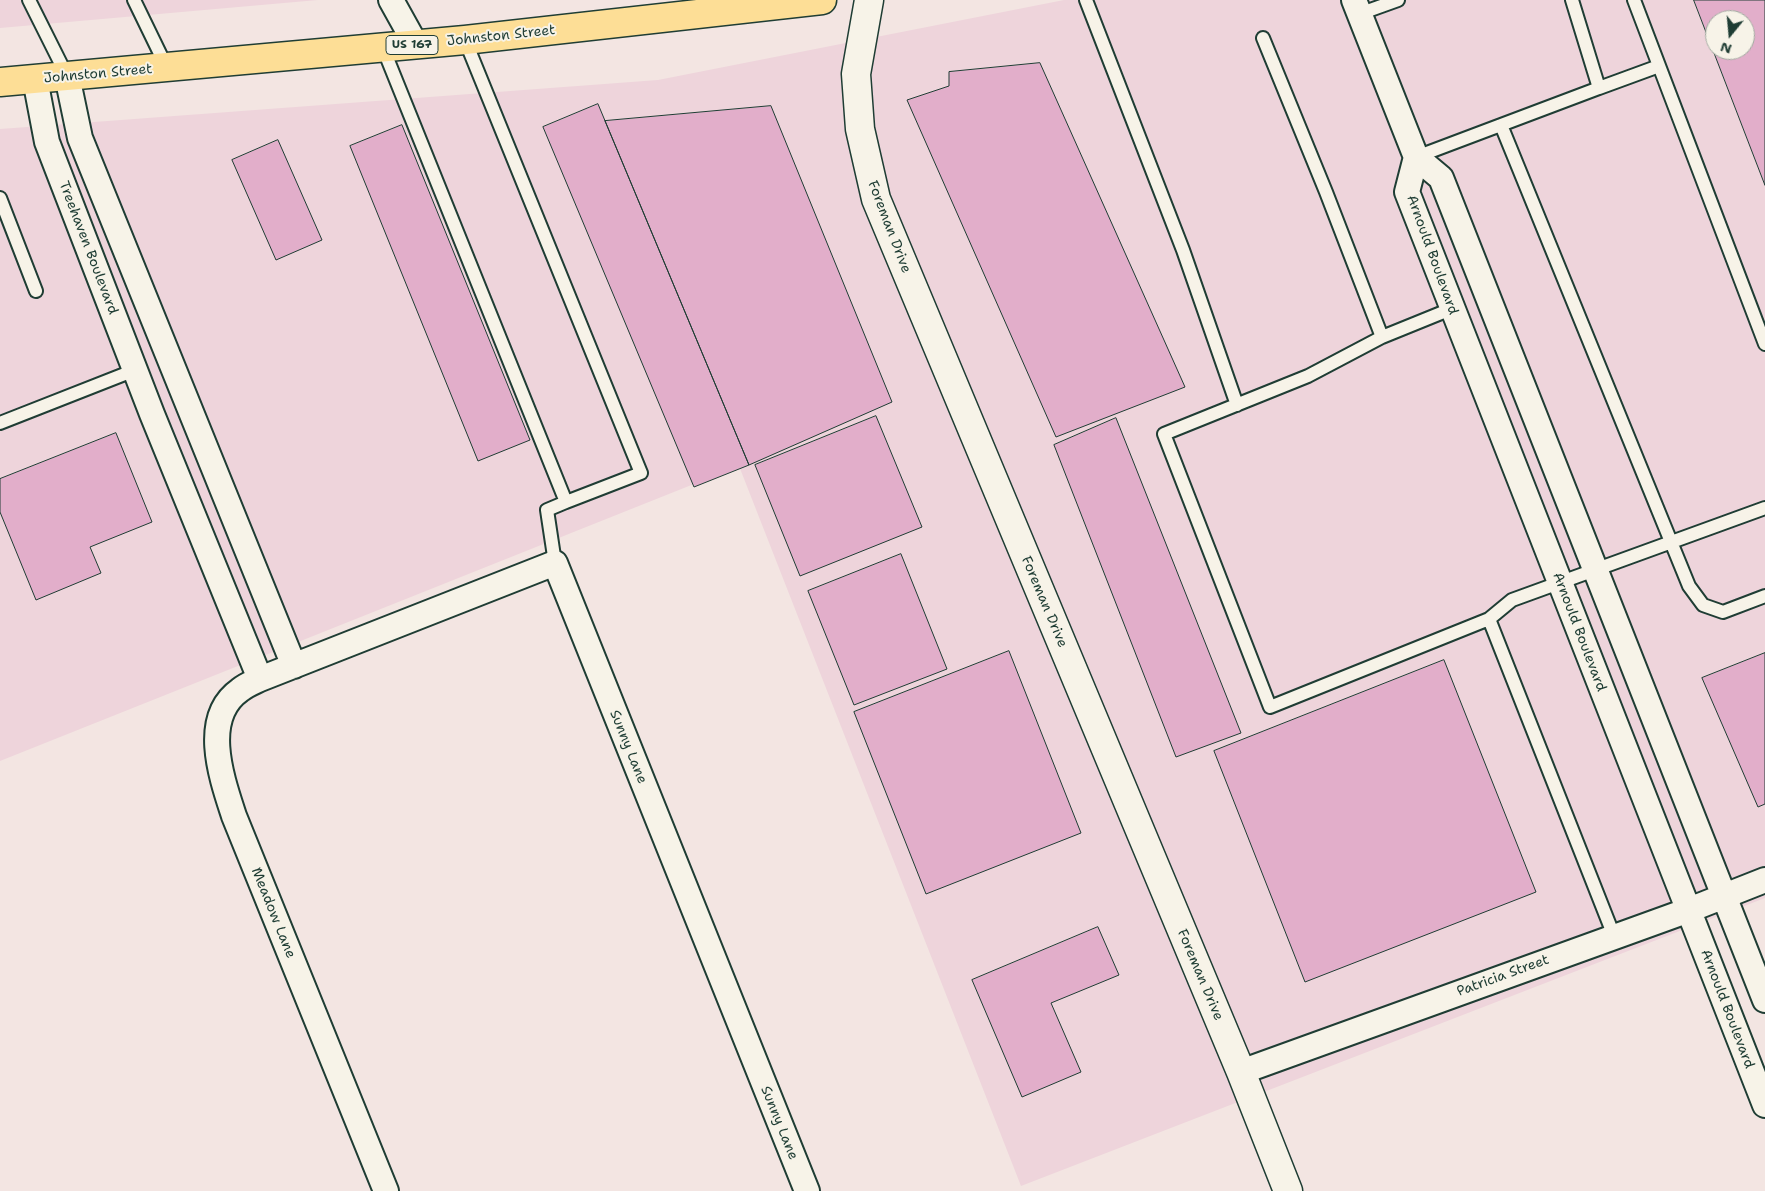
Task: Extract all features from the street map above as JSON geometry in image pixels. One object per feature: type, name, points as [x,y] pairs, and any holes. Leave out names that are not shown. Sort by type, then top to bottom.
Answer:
[{"type":"main road","name":"Johnston Street","points":[[0,82],[416,45],[764,3],[822,0]]},
{"type":"street","points":[[391,0],[416,45]]},
{"type":"street","name":"Foreman Drive","points":[[869,0],[856,74],[860,129],[876,199],[1241,1072],[1288,1191]]},
{"type":"street","points":[[1357,7],[1416,157],[1441,178],[1765,1000]]},
{"type":"street","points":[[67,76],[80,138],[294,666],[555,563]]},
{"type":"street","name":"Treehaven Boulevard","points":[[35,79],[46,142],[152,414],[260,679]]},
{"type":"street","name":"Arnould Boulevard","points":[[1416,157],[1407,192],[1765,1105]]},
{"type":"street","points":[[152,414],[185,400]]},
{"type":"street","name":"Sunny Lane","points":[[555,563],[807,1191]]},
{"type":"street","name":"Meadow Lane","points":[[294,666],[260,679],[239,690],[228,702],[222,715],[216,750],[220,772],[234,816],[386,1191]]},
{"type":"street","name":"Patricia Street","points":[[1241,1072],[1689,910],[1765,880]]},
{"type":"lane","points":[[29,0],[67,76]]},
{"type":"lane","points":[[134,0],[168,68]]},
{"type":"lane","points":[[1086,0],[1180,241],[1237,405]]},
{"type":"lane","points":[[1357,7],[1398,0]]},
{"type":"lane","points":[[1572,0],[1598,88]]},
{"type":"lane","points":[[1634,0],[1765,344]]},
{"type":"lane","points":[[1263,38],[1326,192],[1382,337]]},
{"type":"lane","points":[[465,40],[641,472],[547,510],[555,563]]},
{"type":"lane","points":[[383,48],[566,502]]},
{"type":"lane","points":[[1416,157],[1658,66]]},
{"type":"lane","points":[[1501,125],[1689,586],[1703,605],[1723,612],[1765,596]]},
{"type":"lane","points":[[0,198],[36,291]]},
{"type":"lane","points":[[1452,309],[1382,337],[1308,376],[1164,434],[1270,707],[1489,619],[1512,600],[1671,544],[1765,508]]},
{"type":"lane","points":[[0,423],[135,370]]},
{"type":"lane","points":[[1489,619],[1614,936]]},
{"type":"shaded area","points":[[0,0],[318,0],[0,28]]},
{"type":"shaded area","points":[[1064,0],[1765,0],[1765,898],[1021,1186],[739,466],[0,761],[0,129],[658,80]]},
{"type":"building","points":[[1694,0],[1765,0],[1765,185],[1717,60],[1755,60],[1755,10],[1705,10],[1705,29]]},
{"type":"building","points":[[1040,63],[1185,387],[1056,437],[907,100],[949,86],[949,72]]},
{"type":"building","points":[[598,104],[749,465],[694,487],[543,127]]},
{"type":"building","points":[[771,106],[892,402],[749,465],[605,121]]},
{"type":"building","points":[[402,125],[530,440],[478,461],[350,146]]},
{"type":"building","points":[[278,140],[322,240],[276,260],[232,160]]},
{"type":"building","points":[[876,416],[922,527],[800,576],[755,465]]},
{"type":"building","points":[[1116,418],[1241,733],[1176,757],[1054,445]]},
{"type":"building","points":[[116,433],[152,522],[90,547],[101,573],[36,600],[0,512],[0,479]]},
{"type":"building","points":[[901,554],[947,669],[854,705],[808,591]]},
{"type":"building","points":[[1009,651],[1081,833],[926,894],[854,712]]},
{"type":"building","points":[[1765,653],[1765,804],[1758,807],[1702,678]]},
{"type":"building","points":[[1444,660],[1536,892],[1305,982],[1214,751]]},
{"type":"building","points":[[1098,927],[1119,975],[1051,1003],[1081,1072],[1022,1097],[972,980]]}]
